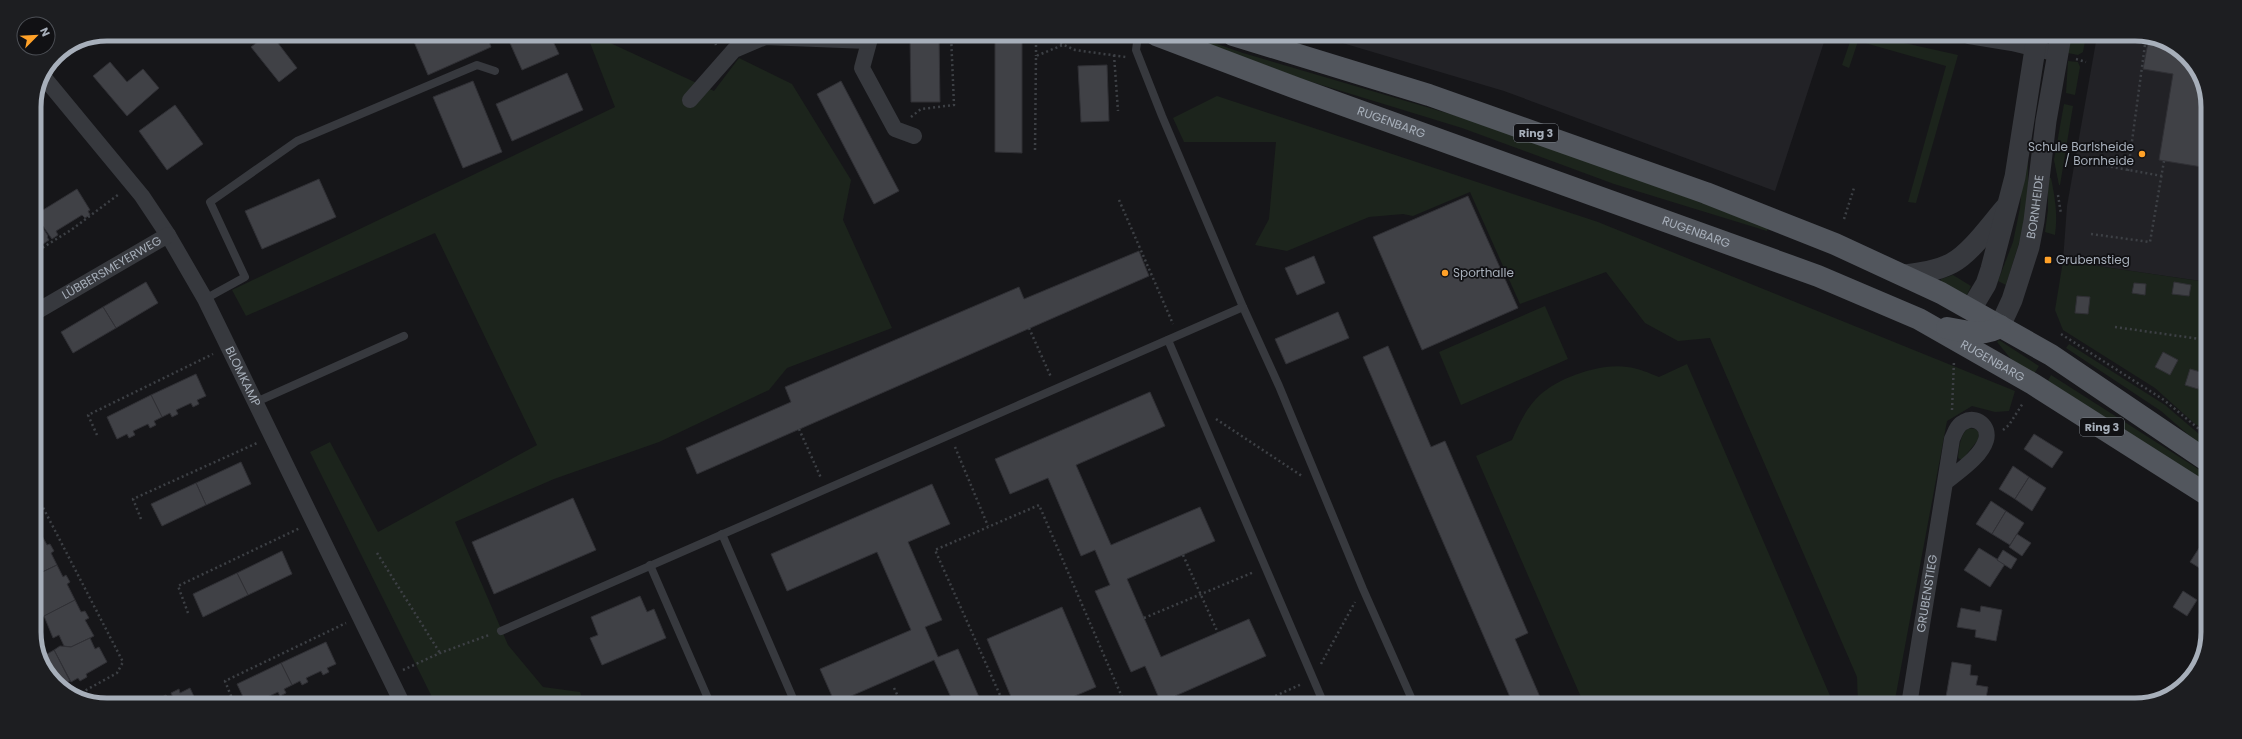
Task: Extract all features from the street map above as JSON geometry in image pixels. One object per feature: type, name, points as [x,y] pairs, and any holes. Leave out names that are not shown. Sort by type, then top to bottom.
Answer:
[{"type":"main road","name":"RUGENBARG","points":[[1172,41],[1296,88],[1818,276],[1919,319],[1997,362],[2201,491]]},
{"type":"main road","name":"Ring 3","points":[[1253,41],[1429,95],[1698,190],[1835,244],[1903,275],[1971,309],[2051,355],[2201,457]]},
{"type":"main road","points":[[1971,309],[1972,322],[1977,333],[1997,362]]},
{"type":"main road","points":[[1919,319],[1944,327],[1977,333],[1991,331],[2000,326]]},
{"type":"street","points":[[690,100],[734,50],[755,41]]},
{"type":"street","points":[[869,41],[862,68],[895,129],[914,136]]},
{"type":"street","points":[[2025,41],[2060,45]]},
{"type":"street","name":"BORNHEIDE","points":[[1971,309],[1992,269],[2015,178],[2036,42]]},
{"type":"street","name":"BORNHEIDE","points":[[2000,326],[2012,300],[2029,247],[2034,221],[2046,121],[2060,45]]},
{"type":"street","name":"BLOMKAMP","points":[[47,81],[125,174],[168,235],[205,299],[400,698]]},
{"type":"street","points":[[1903,275],[1930,271],[1952,263],[1970,247],[2007,205]]},
{"type":"street","name":"LÜBBERSMEYERWEG","points":[[41,309],[168,235]]},
{"type":"street","name":"GRUBENSTIEG","points":[[1910,698],[1952,439],[1957,428],[1963,422],[1971,419],[1978,420],[1984,426],[1987,434],[1986,441],[1978,453],[1946,482]]},
{"type":"lane","points":[[1137,41],[1136,50],[1162,116],[1243,307],[1279,386],[1363,589],[1411,698]]},
{"type":"lane","points":[[205,299],[244,277],[210,202],[297,141],[477,65],[495,71]]},
{"type":"lane","points":[[501,631],[1243,307]]},
{"type":"lane","points":[[256,402],[404,336]]},
{"type":"lane","points":[[1168,340],[1321,698]]},
{"type":"lane","points":[[722,534],[793,698]]},
{"type":"lane","points":[[650,565],[708,698]]},
{"type":"path","points":[[895,129],[920,109],[954,105],[951,41]]},
{"type":"path","points":[[1035,150],[1036,41]]},
{"type":"path","points":[[1055,41],[1075,50],[1129,58],[1136,50]]},
{"type":"path","points":[[2128,170],[2145,42]]},
{"type":"path","points":[[1036,56],[1063,45]]},
{"type":"path","points":[[1114,55],[1118,110]]},
{"type":"path","points":[[2091,234],[2150,242],[2164,161]]},
{"type":"path","points":[[2101,166],[2162,176]]},
{"type":"path","points":[[1844,219],[1854,188]]},
{"type":"path","points":[[41,249],[71,230],[119,194]]},
{"type":"path","points":[[1119,200],[1178,336]]},
{"type":"path","points":[[2114,326],[2201,339]]},
{"type":"path","points":[[1029,328],[1056,389]]},
{"type":"path","points":[[2061,334],[2164,400],[2201,431]]},
{"type":"path","points":[[97,435],[88,415],[228,346]]},
{"type":"path","points":[[1952,439],[1951,423],[1955,371]]},
{"type":"path","points":[[2009,425],[2023,403]]},
{"type":"path","points":[[1196,406],[1302,476]]},
{"type":"path","points":[[799,429],[826,489]]},
{"type":"path","points":[[949,435],[988,526]]},
{"type":"path","points":[[141,519],[133,500],[273,436]]},
{"type":"path","points":[[41,504],[123,662],[117,673],[82,692]]},
{"type":"path","points":[[1001,698],[935,550],[1039,504],[1122,698]]},
{"type":"path","points":[[188,613],[178,586],[314,522]]},
{"type":"path","points":[[377,553],[440,653]]},
{"type":"path","points":[[1183,555],[1218,633]]},
{"type":"path","points":[[1144,618],[1266,567]]},
{"type":"path","points":[[232,698],[225,681],[360,616]]},
{"type":"path","points":[[390,676],[440,653],[501,631]]},
{"type":"path","points":[[894,688],[898,698]]},
{"type":"shaded area","points":[[589,41],[606,41],[714,91],[739,58],[792,84],[851,180],[843,220],[892,328],[787,368],[769,390],[659,442],[554,479],[455,522],[508,645],[543,687],[580,692],[582,698],[433,698],[310,452],[330,442],[378,532],[537,445],[435,233],[246,316],[232,290],[615,107]]},
{"type":"shaded area","points":[[1199,41],[1208,41],[1243,53],[1525,136],[1768,228],[1767,231],[1614,184],[1462,128],[1302,79]]},
{"type":"shaded area","points":[[1336,41],[1824,41],[1775,191],[1504,91]]},
{"type":"shaded area","points":[[1850,41],[1858,41],[1849,68],[1842,65]]},
{"type":"shaded area","points":[[1858,41],[1895,41],[1958,55],[1916,203],[1908,202],[1946,66]]},
{"type":"shaded area","points":[[2070,41],[2085,41],[2083,52],[2078,55],[2068,53]]},
{"type":"shaded area","name":"Schule Barlsheide / Bornheide","points":[[2096,41],[2135,41],[2152,43],[2172,52],[2182,60],[2192,74],[2199,90],[2201,102],[2201,281],[2063,261],[2067,206]]},
{"type":"shaded area","points":[[2068,61],[2078,62],[2080,67],[2075,95],[2066,93]]},
{"type":"shaded area","points":[[1217,96],[1598,222],[2015,391],[2009,411],[1995,412],[1972,406],[1947,421],[1895,698],[1858,698],[1857,677],[1710,338],[1678,341],[1645,323],[1606,272],[1520,304],[1470,192],[1413,216],[1403,214],[1369,217],[1287,251],[1255,245],[1269,219],[1276,142],[1184,142],[1173,118]]},
{"type":"shaded area","points":[[2064,104],[2073,106],[2059,185],[2054,160]]},
{"type":"shaded area","points":[[2024,153],[2028,154],[2028,209],[2006,285],[1998,281],[2013,242],[2020,208]]},
{"type":"shaded area","points":[[2048,178],[2051,178],[2055,200],[2055,235],[2045,232],[2048,210]]},
{"type":"shaded area","points":[[2063,261],[2201,281],[2201,427],[2195,424],[2155,388],[2063,330],[2055,310]]},
{"type":"shaded area","points":[[1953,275],[1971,286],[1967,295],[1941,282],[1941,279]]},
{"type":"shaded area","points":[[1545,306],[1568,359],[1461,405],[1439,352]]},
{"type":"shaded area","points":[[1999,340],[2039,366],[2034,374],[2011,359],[1997,342]]},
{"type":"shaded area","points":[[2069,344],[2165,405],[2201,436],[2201,446],[2161,411],[2066,348]]},
{"type":"shaded area","points":[[1687,364],[1831,698],[1581,698],[1476,456],[1512,440],[1524,416],[1536,399],[1549,388],[1570,377],[1594,369],[1617,366],[1635,368],[1659,377]]},
{"type":"shaded area","points":[[2051,375],[2201,471],[2201,479],[2048,381]]},
{"type":"shaded area","points":[[1968,428],[1976,429],[1979,433],[1978,440],[1962,460],[1958,458],[1959,446],[1963,434]]},
{"type":"building","points":[[259,41],[276,41],[297,68],[279,82],[251,47]]},
{"type":"building","points":[[414,41],[489,41],[491,47],[428,75]]},
{"type":"building","points":[[509,41],[553,41],[559,54],[522,70]]},
{"type":"building","points":[[910,41],[939,41],[940,102],[911,102]]},
{"type":"building","points":[[995,41],[1022,41],[1022,153],[995,152]]},
{"type":"building","points":[[2148,42],[2172,52],[2182,60],[2192,74],[2199,90],[2201,102],[2201,167],[2159,160],[2173,74],[2143,69]]},
{"type":"building","points":[[110,62],[127,82],[143,69],[159,88],[127,116],[93,76]]},
{"type":"building","points":[[1107,65],[1109,121],[1081,122],[1078,66]]},
{"type":"building","points":[[567,73],[583,110],[512,141],[496,104]]},
{"type":"building","points":[[473,81],[502,152],[463,168],[433,97]]},
{"type":"building","points":[[841,81],[899,191],[874,204],[817,94]]},
{"type":"building","points":[[175,105],[203,144],[167,170],[139,131]]},
{"type":"building","points":[[319,179],[336,217],[262,249],[245,211]]},
{"type":"building","points":[[77,189],[90,210],[88,211],[90,215],[85,218],[82,215],[56,231],[58,235],[52,239],[41,223],[41,211]]},
{"type":"building","name":"Sporthalle","points":[[1468,196],[1518,308],[1422,350],[1373,237]]},
{"type":"building","points":[[41,225],[49,240],[43,244],[41,241]]},
{"type":"building","points":[[1139,251],[1149,276],[697,474],[686,448],[791,402],[785,387],[1019,287],[1024,299]]},
{"type":"building","points":[[1314,256],[1325,283],[1297,295],[1285,268]]},
{"type":"building","points":[[146,282],[158,303],[116,328],[103,307]]},
{"type":"building","points":[[2174,282],[2191,285],[2189,296],[2172,294]]},
{"type":"building","points":[[2134,283],[2146,284],[2145,295],[2132,293]]},
{"type":"building","points":[[2077,296],[2090,297],[2088,314],[2075,313]]},
{"type":"building","points":[[103,307],[116,328],[73,353],[61,332]]},
{"type":"building","points":[[1338,312],[1349,338],[1286,364],[1275,339]]},
{"type":"building","points":[[1388,346],[1431,447],[1445,441],[1528,633],[1515,639],[1540,698],[1510,698],[1363,357]]},
{"type":"building","points":[[2163,352],[2178,360],[2170,375],[2155,367]]},
{"type":"building","points":[[2190,369],[2201,372],[2201,381],[2198,389],[2185,385]]},
{"type":"building","points":[[196,374],[206,396],[197,400],[199,404],[193,407],[191,403],[176,410],[178,414],[172,417],[170,413],[162,417],[151,395]]},
{"type":"building","points":[[1150,392],[1165,426],[1076,465],[1111,545],[1200,507],[1215,541],[1127,579],[1161,657],[1249,619],[1266,656],[1175,696],[1176,698],[1159,698],[1145,666],[1131,672],[1095,591],[1110,585],[1095,550],[1081,556],[1048,478],[1010,494],[995,459]]},
{"type":"building","points":[[151,395],[162,417],[154,421],[156,425],[150,428],[148,424],[133,431],[135,435],[129,438],[127,434],[117,439],[107,417]]},
{"type":"building","points":[[2034,434],[2063,452],[2052,468],[2024,449]]},
{"type":"building","points":[[241,462],[251,484],[206,505],[196,483]]},
{"type":"building","points":[[2013,466],[2029,477],[2015,499],[1999,489]]},
{"type":"building","points":[[2029,477],[2046,488],[2032,511],[2015,499]]},
{"type":"building","points":[[196,483],[206,505],[162,526],[151,504]]},
{"type":"building","points":[[932,484],[950,524],[908,542],[942,620],[925,627],[938,657],[958,649],[979,698],[951,698],[934,660],[847,698],[833,698],[820,669],[911,630],[877,552],[787,591],[771,554]]},
{"type":"building","points":[[573,498],[596,550],[494,594],[472,542]]},
{"type":"building","points":[[1991,501],[2006,511],[1992,534],[1976,524]]},
{"type":"building","points":[[2006,511],[2024,523],[2010,545],[1992,534]]},
{"type":"building","points":[[41,534],[47,545],[50,544],[54,551],[51,553],[57,565],[41,573]]},
{"type":"building","points":[[2017,534],[2031,543],[2022,556],[2009,547]]},
{"type":"building","points":[[2201,545],[2201,569],[2190,562]]},
{"type":"building","points":[[1979,548],[2005,564],[1990,587],[1964,570]]},
{"type":"building","points":[[2003,550],[2017,559],[2011,569],[1997,560]]},
{"type":"building","points":[[282,551],[292,574],[248,595],[237,573]]},
{"type":"building","points":[[57,565],[63,577],[66,575],[70,582],[67,584],[75,600],[43,617],[41,613],[41,573]]},
{"type":"building","points":[[237,573],[248,595],[203,617],[193,594]]},
{"type":"building","points":[[2183,591],[2197,600],[2187,616],[2173,607]]},
{"type":"building","points":[[640,596],[647,612],[654,609],[666,638],[602,665],[590,638],[598,635],[591,617]]},
{"type":"building","points":[[75,600],[81,612],[85,611],[89,618],[85,620],[94,636],[71,647],[64,646],[59,635],[53,638],[44,616]]},
{"type":"building","points":[[1981,606],[2002,610],[1996,641],[1975,637],[1976,630],[1957,627],[1961,608],[1980,612]]},
{"type":"building","points":[[1062,607],[1096,687],[1070,698],[1012,698],[987,639]]},
{"type":"building","points":[[90,638],[95,649],[99,647],[107,662],[86,674],[87,677],[80,681],[78,678],[71,682],[54,650],[60,646],[71,647]]},
{"type":"building","points":[[326,642],[336,664],[327,668],[329,672],[323,675],[321,671],[306,678],[308,682],[302,685],[300,681],[292,685],[281,663]]},
{"type":"building","points":[[54,650],[70,681],[65,683],[63,682],[45,655]]},
{"type":"building","points":[[1952,662],[1971,665],[1970,675],[1978,676],[1976,685],[1988,687],[1986,698],[1946,697]]},
{"type":"building","points":[[281,663],[292,685],[284,689],[286,693],[280,696],[278,692],[265,698],[244,698],[237,684]]},
{"type":"building","points":[[190,688],[195,698],[170,698],[173,697],[171,693],[179,689],[180,693]]},
{"type":"building","points":[[166,695],[168,698],[160,698]]},
{"type":"place","name":"Schule Barlsheide / Bornheide","points":[[2142,154]]},
{"type":"place","name":"Grubenstieg","points":[[2048,260]]},
{"type":"place","name":"Sporthalle","points":[[1445,273]]}]
